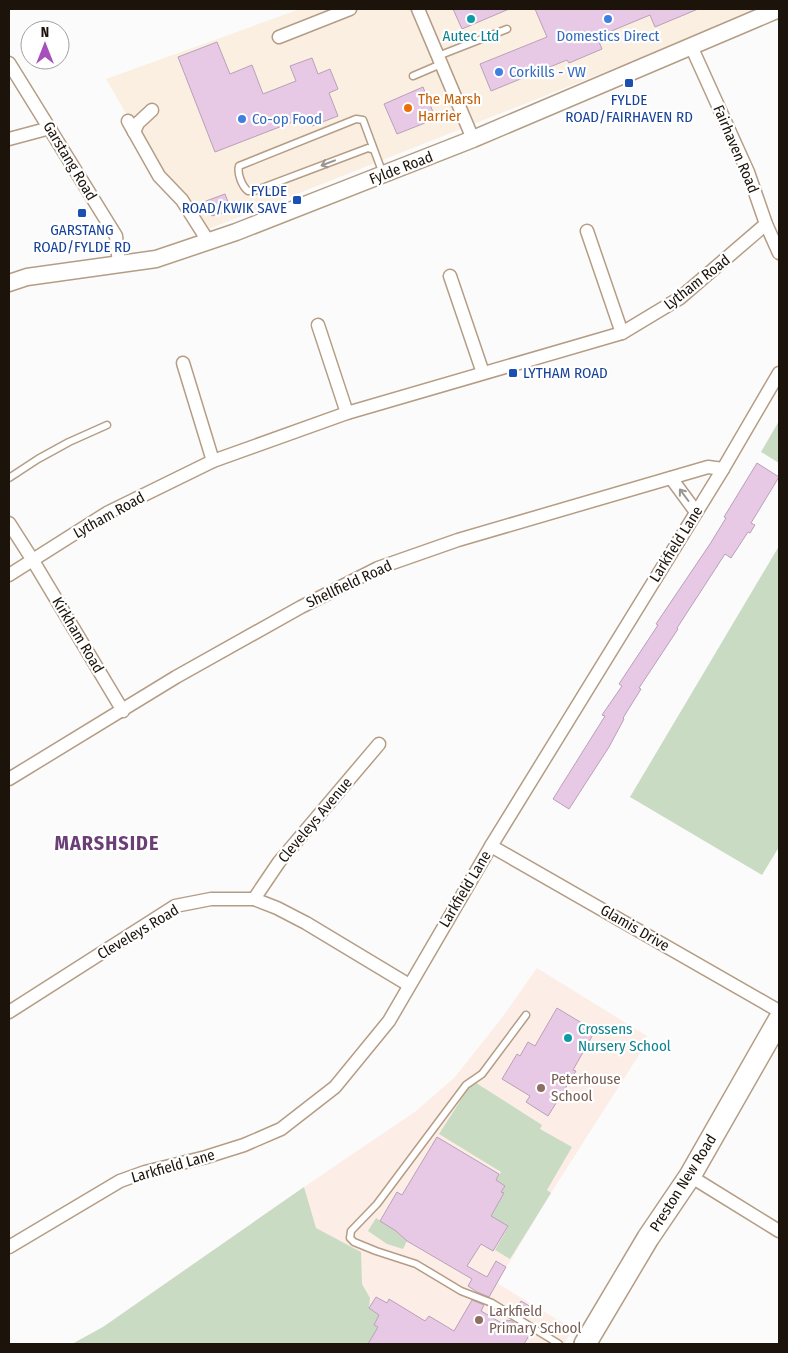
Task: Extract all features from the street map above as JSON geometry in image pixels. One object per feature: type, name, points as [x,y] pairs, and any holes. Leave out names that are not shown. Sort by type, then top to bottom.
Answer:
[{"type":"highway","name":"Preston New Road","points":[[585,1344],[648,1238],[690,1176],[779,1020]]},
{"type":"street","points":[[278,38],[350,9]]},
{"type":"street","points":[[418,9],[473,139]]},
{"type":"street","name":"Fylde Road","points":[[9,283],[27,277],[156,259],[208,241],[473,139],[779,10]]},
{"type":"street","name":"Fairhaven Road","points":[[691,46],[748,172],[766,224],[779,252]]},
{"type":"street","name":"Garstang Road","points":[[9,62],[116,236],[119,264]]},
{"type":"street","points":[[152,110],[138,123],[131,126],[159,176],[182,200],[208,241]]},
{"type":"street","points":[[9,139],[50,128]]},
{"type":"street","name":"Lytham Road","points":[[9,575],[107,513],[213,461],[347,412],[622,333],[680,298],[766,224]]},
{"type":"street","points":[[587,231],[622,333]]},
{"type":"street","points":[[450,276],[483,373]]},
{"type":"street","points":[[318,325],[347,412]]},
{"type":"street","points":[[183,363],[213,461]]},
{"type":"street","name":"Larkfield Lane","points":[[9,1247],[120,1181],[145,1172],[244,1145],[281,1129],[335,1087],[389,1021],[491,846],[723,469],[779,373]]},
{"type":"street","name":"Shellfield Road","points":[[9,779],[176,678],[301,607],[378,568],[458,540],[708,467],[723,469]]},
{"type":"street","points":[[671,478],[696,512]]},
{"type":"street","name":"Kirkham Road","points":[[9,523],[123,711]]},
{"type":"street","name":"Cleveleys Avenue","points":[[254,899],[279,862],[379,744]]},
{"type":"street","name":"Glamis Drive","points":[[491,846],[779,1011]]},
{"type":"street","name":"Cleveleys Road","points":[[9,1012],[175,906],[211,899],[254,899],[277,908],[306,923],[409,985]]},
{"type":"street","points":[[690,1176],[779,1231]]},
{"type":"lane","points":[[413,76],[440,60],[507,29]]},
{"type":"lane","points":[[374,150],[368,148],[254,191],[248,191],[244,188],[238,171],[239,166],[356,119],[363,120],[374,150],[383,175]]},
{"type":"lane","points":[[9,478],[68,442],[107,425]]},
{"type":"lane","points":[[526,1015],[482,1074],[466,1086],[377,1204],[351,1231],[350,1238],[354,1242],[376,1251],[416,1264],[460,1291],[492,1302],[559,1344]]},
{"type":"shaded area","points":[[300,9],[764,9],[196,234],[106,79]]},
{"type":"shaded area","points":[[537,968],[647,1036],[643,1042],[646,1044],[551,1193],[497,1283],[573,1329],[564,1344],[72,1344],[103,1327],[416,1111],[454,1078],[501,1019]]},
{"type":"green space","points":[[779,421],[779,463],[761,452]]},
{"type":"green space","points":[[779,546],[779,847],[762,875],[630,797]]},
{"type":"green space","points":[[473,1081],[542,1125],[540,1129],[572,1147],[547,1190],[551,1193],[510,1259],[495,1250],[508,1227],[491,1216],[504,1194],[501,1192],[505,1186],[496,1180],[501,1172],[439,1134]]},
{"type":"green space","points":[[304,1187],[316,1228],[361,1252],[362,1284],[370,1298],[369,1308],[379,1315],[374,1324],[378,1327],[368,1344],[72,1344],[103,1327]]},
{"type":"green space","points":[[376,1218],[407,1241],[403,1249],[387,1244],[368,1231]]},
{"type":"building","name":"Autec Ltd","points":[[453,9],[509,9],[462,29]]},
{"type":"building","points":[[535,9],[698,9],[655,27],[650,15],[597,37],[602,49],[569,63],[567,60],[491,91],[480,64],[547,37]]},
{"type":"building","points":[[217,42],[230,74],[252,65],[263,94],[296,81],[290,66],[312,58],[318,74],[330,69],[338,89],[329,93],[338,116],[312,126],[308,116],[215,152],[178,57]]},
{"type":"building","name":"The Marsh Harrier","points":[[423,87],[433,112],[422,116],[425,123],[397,134],[384,104]]},
{"type":"building","points":[[225,194],[231,210],[212,216],[206,201]]},
{"type":"building","points":[[757,463],[779,477],[751,523],[755,525],[750,533],[748,532],[731,558],[725,554],[639,688],[641,689],[623,718],[609,747],[569,809],[553,799],[605,716],[602,715],[622,686],[619,684],[658,625],[656,624],[710,544]]},
{"type":"building","points":[[557,1008],[595,1031],[573,1070],[576,1071],[548,1116],[526,1102],[530,1096],[502,1079],[517,1054],[520,1056],[528,1042],[535,1046]]},
{"type":"building","points":[[437,1137],[499,1174],[496,1180],[505,1186],[501,1192],[504,1193],[491,1216],[508,1226],[493,1251],[481,1244],[467,1266],[487,1277],[496,1261],[506,1267],[489,1297],[468,1286],[472,1279],[407,1241],[380,1221],[397,1192],[402,1195]]},
{"type":"building","name":"Larkfield Primary School","points":[[376,1297],[387,1303],[389,1299],[425,1321],[429,1316],[454,1331],[472,1300],[484,1305],[481,1311],[505,1325],[507,1320],[510,1320],[530,1334],[524,1344],[368,1344],[378,1327],[374,1325],[379,1315],[369,1308]]},
{"type":"building","points":[[521,1301],[531,1307],[526,1318],[515,1311]]},
{"type":"place","name":"Autec Ltd","points":[[471,19]]},
{"type":"place","name":"Domestics Direct","points":[[608,19]]},
{"type":"place","name":"Corkills - VW","points":[[499,72]]},
{"type":"place","name":"FYLDE ROAD/FAIRHAVEN RD","points":[[629,83]]},
{"type":"place","name":"The Marsh Harrier","points":[[408,108]]},
{"type":"place","name":"Co-op Food","points":[[242,119]]},
{"type":"place","name":"FYLDE ROAD/KWIK SAVE","points":[[297,200]]},
{"type":"place","name":"GARSTANG ROAD/FYLDE RD","points":[[82,213]]},
{"type":"place","name":"LYTHAM ROAD","points":[[513,373]]},
{"type":"place","name":"Crossens Nursery School","points":[[568,1038]]},
{"type":"place","name":"Peterhouse School","points":[[541,1088]]},
{"type":"place","name":"Larkfield Primary School","points":[[479,1320]]},
{"type":"district","name":"MARSHSIDE","points":[[107,843]]}]
